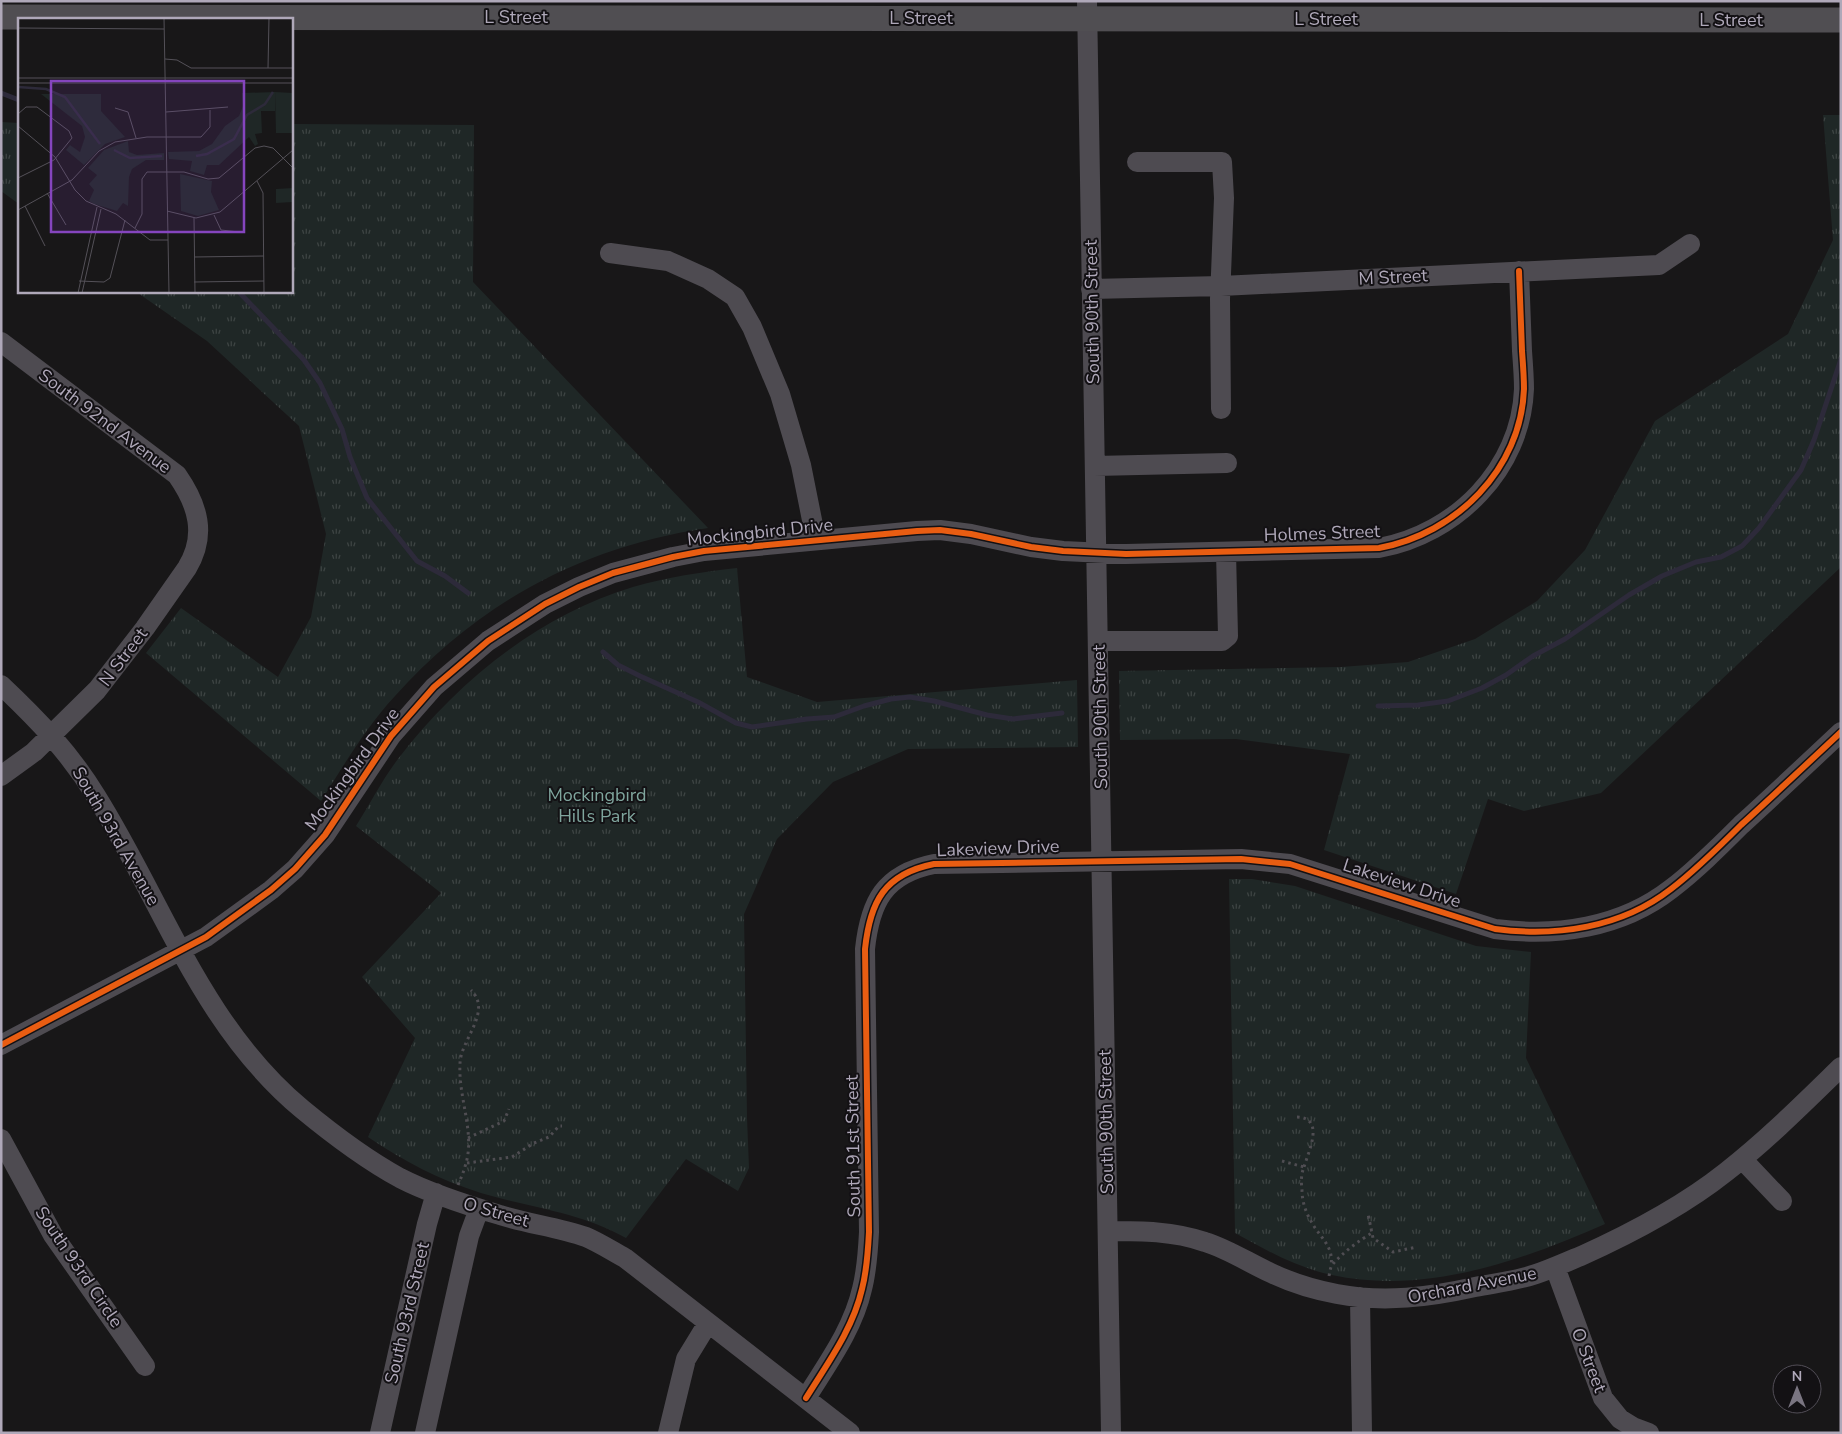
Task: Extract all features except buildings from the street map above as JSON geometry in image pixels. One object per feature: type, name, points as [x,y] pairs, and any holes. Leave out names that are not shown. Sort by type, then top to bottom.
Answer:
[{"type":"main road","name":"L Street","points":[[1,17],[1087,10],[1841,20]]},
{"type":"street","name":"South 90th Street","points":[[1087,10],[1111,1433]]},
{"type":"street","points":[[1136,162],[1222,162],[1224,198],[1220,286],[1221,409]]},
{"type":"street","name":"M Street","points":[[1091,289],[1220,286],[1659,265],[1690,244]]},
{"type":"street","points":[[610,253],[668,261],[708,279],[735,297],[752,327],[785,410],[801,465],[816,540]]},
{"type":"street","name":"Holmes Street","points":[[1097,552],[1126,554],[1360,549],[1390,546],[1414,538],[1440,525],[1478,496],[1494,476],[1514,438],[1524,389],[1519,271]]},
{"type":"street","name":"South 92nd Avenue","points":[[1,342],[177,476],[190,493],[196,509]]},
{"type":"street","points":[[1095,466],[1227,463]]},
{"type":"street","name":"N Street","points":[[1,776],[34,752],[97,690],[145,628],[193,559],[198,538],[196,509]]},
{"type":"street","name":"Mockingbird Drive","points":[[1,1045],[206,937],[271,890],[294,869],[325,835],[391,736],[434,687],[461,662],[513,623],[579,587],[613,573],[643,564],[704,551],[940,530],[971,534],[1031,547],[1097,552]]},
{"type":"street","points":[[1098,641],[1222,641],[1228,636],[1226,552]]},
{"type":"street","name":"South 93rd Avenue","points":[[1,685],[38,720],[70,756],[96,795],[180,951]]},
{"type":"street","name":"Lakeview Drive","points":[[890,885],[904,874],[919,867],[934,864],[1241,858],[1290,864],[1495,928],[1520,932],[1548,932],[1580,928],[1600,924],[1637,910],[1671,889],[1841,732]]},
{"type":"street","name":"South 91st Street","points":[[806,1398],[841,1342],[853,1316],[862,1291],[867,1265],[869,1232],[865,950],[868,925],[872,912],[881,894],[890,885]]},
{"type":"street","name":"O Street","points":[[180,951],[195,978],[231,1033],[258,1065],[300,1108],[340,1138],[399,1177],[436,1193],[502,1216],[567,1232],[599,1243],[625,1258],[850,1433]]},
{"type":"street","name":"Orchard Avenue","points":[[1108,1231],[1153,1231],[1190,1237],[1226,1250],[1271,1273],[1302,1285],[1339,1295],[1386,1299],[1422,1297],[1534,1275],[1610,1243],[1654,1220],[1698,1192],[1742,1159],[1841,1067]]},
{"type":"street","name":"South 93rd Circle","points":[[1,1139],[53,1235],[145,1366]]},
{"type":"street","points":[[1742,1159],[1782,1201]]},
{"type":"street","name":"South 93rd Street","points":[[380,1433],[426,1224],[436,1193]]},
{"type":"street","points":[[425,1433],[469,1236],[479,1208]]},
{"type":"street","name":"O Street","points":[[1554,1267],[1603,1398],[1620,1419],[1648,1433]]},
{"type":"street","points":[[1360,1297],[1362,1433]]},
{"type":"street","points":[[668,1433],[686,1359],[708,1323]]},
{"type":"path","points":[[457,1187],[467,1163],[468,1138],[461,1092],[460,1062],[462,1049],[479,1010],[476,995],[471,990]]},
{"type":"path","points":[[468,1138],[504,1121],[509,1110]]},
{"type":"path","points":[[1297,1117],[1310,1120],[1314,1133],[1302,1172],[1301,1183],[1304,1206],[1313,1225],[1331,1252],[1329,1276]]},
{"type":"path","points":[[467,1163],[512,1157],[534,1143],[549,1137],[559,1126],[562,1126]]},
{"type":"path","points":[[1282,1162],[1304,1167]]},
{"type":"path","points":[[1331,1266],[1372,1234],[1368,1214],[1373,1238],[1393,1252],[1417,1247]]},
{"type":"green space","points":[[1823,115],[1841,115],[1841,567],[1601,793],[1524,811],[1488,799],[1456,894],[1324,850],[1350,754],[1236,739],[1120,740],[1119,671],[1341,667],[1408,662],[1475,639],[1537,601],[1585,550],[1655,421],[1788,334],[1833,240]]},
{"type":"green space","points":[[1,122],[18,123],[18,203],[1,191]]},
{"type":"green space","points":[[292,124],[474,125],[473,282],[708,528],[662,537],[619,549],[577,564],[536,584],[498,606],[427,663],[384,708],[365,733],[321,801],[146,653],[181,608],[278,677],[311,617],[326,534],[299,426],[207,341],[136,292],[292,292]]},
{"type":"green space","name":"Mockingbird Hills Park","points":[[737,568],[747,677],[817,702],[1077,680],[1078,747],[908,749],[833,782],[777,839],[744,914],[749,1168],[738,1191],[686,1159],[626,1238],[609,1229],[573,1216],[481,1193],[451,1182],[408,1162],[368,1137],[415,1038],[362,977],[441,893],[356,826],[392,767],[421,730],[474,678],[502,655],[533,634],[565,615],[633,587],[685,575]]},
{"type":"green space","points":[[1229,879],[1252,879],[1295,886],[1476,946],[1531,952],[1526,1058],[1605,1224],[1573,1238],[1506,1262],[1472,1271],[1402,1281],[1367,1280],[1319,1272],[1282,1258],[1235,1233]]},
{"type":"waterway","points":[[1,93],[18,100]]},
{"type":"waterway","points":[[239,292],[304,360],[320,383],[342,429],[350,457],[367,498],[417,561],[445,576],[468,593]]},
{"type":"waterway","points":[[1378,706],[1418,705],[1448,701],[1482,688],[1506,675],[1533,656],[1565,639],[1629,595],[1662,576],[1696,562],[1721,557],[1742,546],[1759,528],[1801,470],[1814,440],[1841,359]]},
{"type":"waterway","points":[[603,652],[618,665],[698,702],[736,723],[752,727],[834,717],[864,706],[891,699],[910,697],[934,701],[987,715],[1013,719],[1062,713]]},
{"type":"cycle path","points":[[1,1045],[206,937],[271,890],[295,869],[325,835],[391,736],[434,687],[488,641],[545,604],[613,573],[704,551],[917,531],[940,530],[971,534],[1031,547],[1063,551],[1126,554],[1379,548],[1407,540],[1434,528],[1458,513],[1479,493],[1497,471],[1511,446],[1520,418],[1524,389],[1519,271]]},
{"type":"cycle path","points":[[806,1398],[846,1332],[858,1304],[865,1275],[869,1232],[865,949],[867,932],[876,904],[892,883],[903,875],[934,864],[1241,859],[1290,864],[1495,929],[1541,932],[1587,927],[1631,913],[1671,889],[1707,858],[1841,732]]}]
